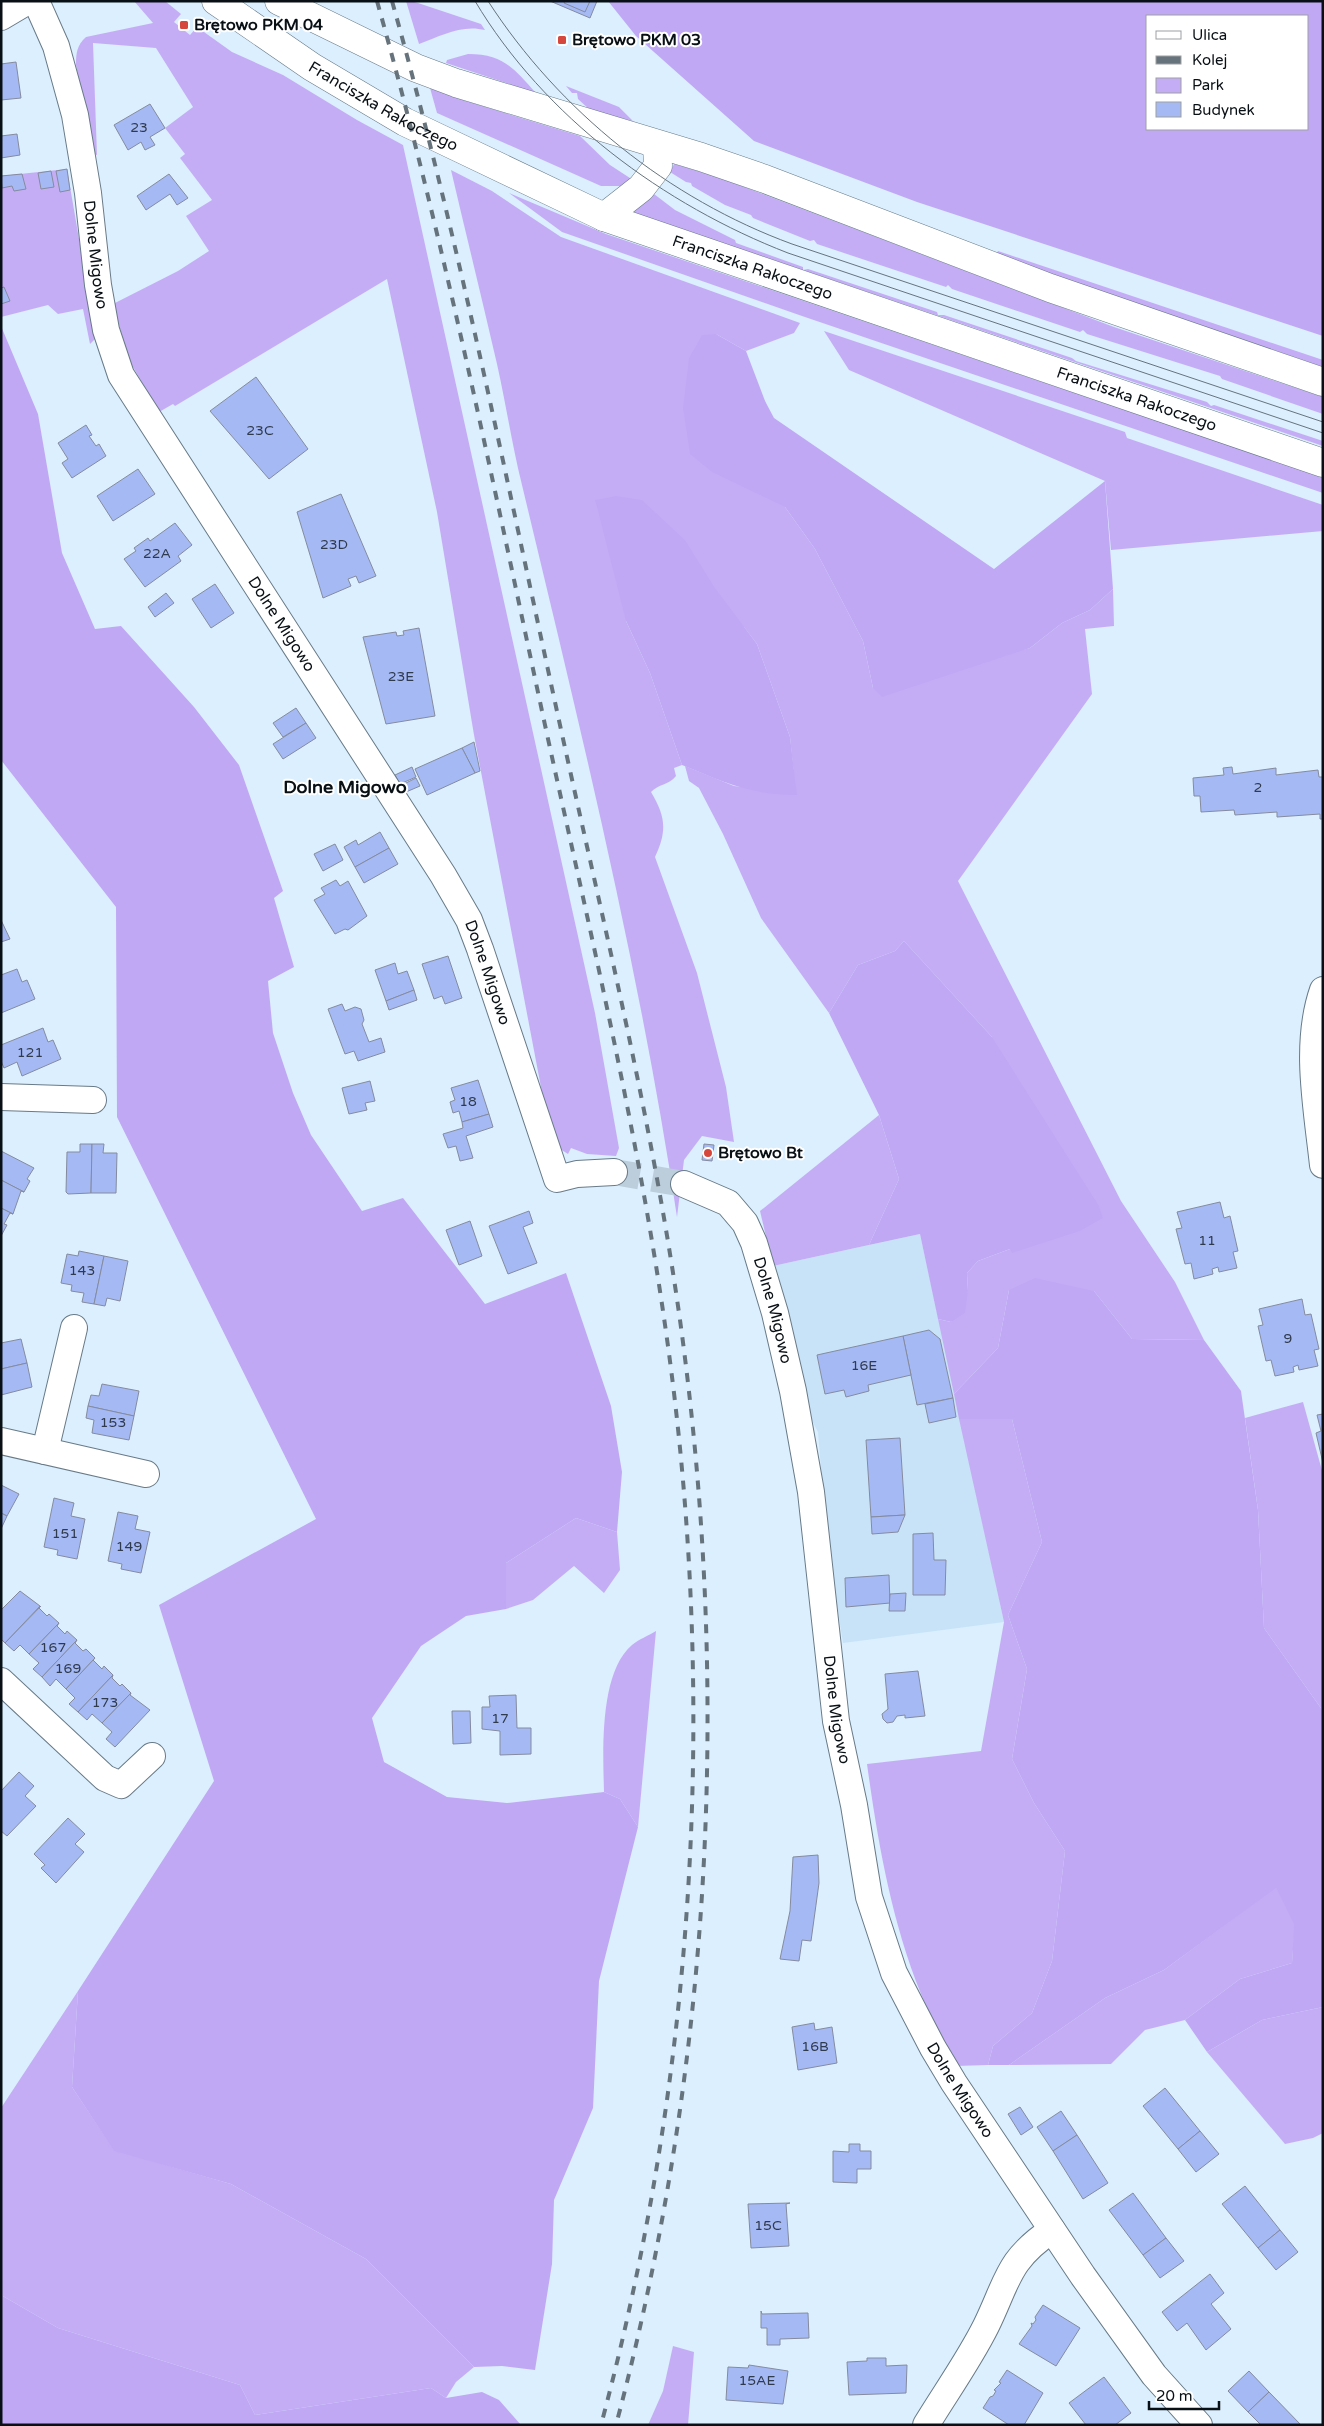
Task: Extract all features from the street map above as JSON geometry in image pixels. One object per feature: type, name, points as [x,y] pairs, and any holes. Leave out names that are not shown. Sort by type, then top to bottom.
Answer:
[{"type":"main road","name":"Franciszka Rakoczego","points":[[216,1],[312,67],[405,122],[604,217],[1323,463]]},
{"type":"main road","points":[[279,1],[432,74],[657,145],[701,157],[765,179],[1050,288],[1323,382]]},
{"type":"main road","points":[[604,217],[640,188],[658,166],[657,145]]},
{"type":"street","points":[[1,17],[28,1]]},
{"type":"street","name":"Dolne Migowo","points":[[36,1],[56,46],[75,116],[88,193],[98,285],[106,330],[121,375],[443,875],[469,920],[556,1179],[577,1174],[614,1172]]},
{"type":"street","points":[[1323,990],[1315,1018],[1312,1043],[1323,1166]]},
{"type":"street","points":[[1,1096],[93,1100]]},
{"type":"street","name":"Dolne Migowo","points":[[684,1184],[728,1203],[745,1223],[754,1243],[775,1313],[794,1391],[811,1492],[836,1721],[854,1805],[870,1898],[894,1973],[940,2061],[1052,2230],[1154,2375],[1199,2425]]},
{"type":"street","points":[[46,1451],[74,1328]]},
{"type":"street","points":[[1,1441],[146,1474]]},
{"type":"street","points":[[1,1681],[105,1778],[120,1785],[152,1756]]},
{"type":"street","points":[[926,2425],[986,2326],[1012,2268],[1035,2241],[1052,2230]]},
{"type":"shaded area","points":[[608,1],[1323,1],[1323,336],[917,202],[754,141],[636,36]]},
{"type":"shaded area","points":[[1,326],[38,414],[62,553],[95,629],[121,626],[194,707],[239,765],[283,891],[274,898],[294,967],[268,981],[273,1033],[293,1093],[311,1135],[362,1211],[403,1198],[485,1304],[566,1273],[611,1406],[622,1472],[617,1532],[576,1518],[506,1563],[506,1609],[466,1616],[421,1646],[372,1718],[384,1762],[447,1797],[507,1803],[604,1792],[620,1799],[638,1827],[599,1981],[593,2108],[554,2200],[552,2264],[535,2370],[502,2366],[474,2367],[366,2259],[231,2184],[114,2151],[72,2087],[78,1991],[214,1781],[159,1605],[316,1519],[117,1117],[116,907],[1,760]]},
{"type":"shaded area","points":[[716,334],[746,351],[765,401],[774,418],[994,569],[1105,481],[1113,589],[1090,610],[1062,623],[1030,648],[882,697],[873,688],[863,641],[815,549],[785,507],[712,472],[690,454],[683,408],[689,358],[702,335]]},
{"type":"shaded area","points":[[616,496],[642,500],[685,540],[715,588],[757,644],[790,737],[797,795],[781,795],[752,790],[724,782],[682,765],[650,673],[626,621],[595,500]]},
{"type":"shaded area","points":[[904,941],[992,1037],[1099,1206],[1103,1218],[1080,1231],[1012,1253],[1010,1249],[978,1261],[967,1273],[968,1291],[965,1313],[951,1322],[938,1319],[920,1234],[869,1245],[899,1179],[879,1115],[829,1013],[858,965],[895,951]]},
{"type":"shaded area","points":[[920,1234],[1004,1622],[843,1643],[827,1541],[818,1432],[805,1407],[773,1266]]},
{"type":"shaded area","points":[[1035,1278],[1094,1291],[1132,1339],[1204,1340],[1241,1391],[1258,1510],[1264,1628],[1323,1711],[1323,2007],[1262,2020],[1207,2052],[1185,2020],[1240,1979],[1292,1963],[1294,1924],[1276,1888],[1164,1970],[1105,1998],[1009,2065],[988,2065],[993,2046],[1032,2013],[1052,1961],[1065,1851],[1034,1803],[1012,1759],[1027,1669],[1008,1615],[1042,1542],[1012,1419],[959,1419],[954,1394],[998,1348],[1009,1290]]},
{"type":"shaded area","points":[[1,2295],[58,2328],[240,2385],[255,2415],[431,2388],[446,2398],[482,2392],[499,2400],[521,2425],[1,2425]]},
{"type":"green space","points":[[134,1],[165,1],[181,14],[174,22],[190,35],[197,27],[232,52],[283,75],[357,120],[403,145],[595,1013],[619,1148],[616,1156],[587,1154],[571,1148],[568,1154],[557,1147],[548,1124],[474,735],[437,512],[387,279],[175,406],[173,404],[159,412],[129,360],[113,304],[178,271],[209,251],[186,216],[212,200],[180,158],[185,154],[165,128],[193,107],[156,48],[93,43],[97,155],[92,153],[76,57],[81,43],[86,37],[153,23]]},
{"type":"green space","points":[[406,1],[412,1],[481,24],[485,30],[460,30],[443,34],[419,44]]},
{"type":"green space","points":[[468,54],[500,60],[514,70],[536,93],[446,63],[447,60]]},
{"type":"green space","points":[[566,86],[619,107],[633,121],[590,110],[578,99],[577,93],[572,93]]},
{"type":"green space","points":[[430,88],[580,136],[610,165],[633,180],[622,186],[601,186],[437,113]]},
{"type":"green space","points":[[674,164],[718,177],[1114,327],[1323,397],[1323,414],[1222,379],[1220,376],[1087,334],[1083,330],[1080,332],[952,289],[948,285],[946,287],[817,244],[814,240],[810,241],[725,205],[670,172]]},
{"type":"green space","points":[[67,169],[96,338],[90,344],[83,309],[58,314],[48,305],[1,317],[1,176]]},
{"type":"green space","points":[[451,170],[492,191],[561,237],[800,323],[794,333],[746,351],[716,334],[765,401],[785,507],[815,549],[863,641],[873,688],[1030,648],[1062,623],[1090,610],[1113,589],[1114,626],[1085,629],[1092,694],[958,881],[1121,1201],[1175,1282],[1204,1340],[1132,1339],[1094,1291],[1009,1290],[998,1348],[954,1394],[938,1319],[951,1322],[968,1291],[967,1273],[978,1261],[1010,1249],[992,1037],[904,941],[895,951],[858,965],[829,1013],[761,918],[723,834],[699,788],[689,781],[685,766],[734,786],[796,794],[790,737],[757,644],[744,627],[626,621],[650,673],[682,765],[674,768],[676,776],[673,779],[651,792],[660,809],[663,824],[662,839],[655,857],[697,973],[726,1087],[734,1142],[702,1136],[684,1160],[677,1217],[662,1125],[627,941],[518,470],[497,364]]},
{"type":"green space","points":[[509,193],[606,234],[1323,477],[1323,493],[802,316],[562,232]]},
{"type":"green space","points":[[654,194],[675,210],[735,240],[736,243],[803,267],[803,270],[808,269],[937,312],[938,315],[944,315],[1072,358],[1076,361],[1207,402],[1211,406],[1214,405],[1323,441],[1323,446],[628,211]]},
{"type":"green space","points":[[998,251],[1323,360],[1323,367],[996,255]]},
{"type":"green space","points":[[824,331],[1125,432],[1127,438],[1323,505],[1323,531],[1111,550],[1105,481],[849,370]]},
{"type":"green space","points":[[879,1115],[899,1179],[869,1245],[773,1266],[760,1211]]},
{"type":"green space","points":[[1303,1402],[1323,1474],[1323,1711],[1264,1628],[1258,1510],[1245,1418]]},
{"type":"green space","points":[[959,1419],[1012,1419],[1042,1542],[1008,1615],[1027,1669],[1012,1759],[1034,1803],[1065,1851],[1052,1961],[1032,2013],[993,2046],[988,2065],[956,2066],[941,2040],[921,1994],[901,1938],[881,1852],[867,1764],[981,1751],[1004,1622]]},
{"type":"green space","points":[[576,1518],[617,1532],[620,1570],[604,1593],[574,1566],[533,1600],[506,1609],[506,1563]]},
{"type":"green space","points":[[656,1631],[638,1827],[620,1799],[604,1792],[605,1714],[608,1693],[621,1658],[632,1645]]},
{"type":"green space","points":[[1276,1887],[1295,1924],[1292,1963],[1240,1979],[1185,2020],[1145,2030],[1111,2064],[1009,2065],[1105,1998],[1164,1970]]},
{"type":"green space","points":[[78,1991],[72,2087],[114,2150],[231,2184],[366,2259],[474,2367],[456,2382],[446,2398],[431,2388],[255,2415],[240,2385],[58,2328],[1,2295],[1,2108]]},
{"type":"green space","points":[[1323,2007],[1323,2133],[1313,2138],[1285,2144],[1207,2052],[1262,2020]]},
{"type":"green space","points":[[673,2346],[694,2352],[688,2425],[648,2425],[663,2391]]},
{"type":"building","points":[[550,1],[597,1],[590,18]]},
{"type":"building","points":[[565,1],[590,1],[585,12],[564,3]]},
{"type":"building","points":[[16,62],[21,98],[1,100],[1,64]]},
{"type":"building","points":[[150,104],[165,128],[150,137],[155,145],[145,150],[141,142],[128,150],[114,125]]},
{"type":"building","points":[[17,134],[20,155],[1,158],[1,136]]},
{"type":"building","points":[[67,169],[70,190],[60,192],[56,171]]},
{"type":"building","points":[[51,171],[54,187],[41,189],[38,173]]},
{"type":"building","points":[[22,174],[26,189],[14,191],[12,186],[2,188],[1,176]]},
{"type":"building","points":[[169,174],[188,198],[177,205],[170,194],[146,210],[137,196]]},
{"type":"building","points":[[4,287],[10,301],[1,304],[1,288]]},
{"type":"building","points":[[256,377],[308,449],[269,479],[210,411]]},
{"type":"building","points":[[86,425],[92,435],[89,436],[96,446],[99,444],[106,456],[72,478],[62,463],[68,459],[58,443]]},
{"type":"building","points":[[138,469],[155,494],[113,521],[97,496]]},
{"type":"building","points":[[341,494],[376,576],[359,583],[356,576],[348,579],[351,586],[323,598],[297,512]]},
{"type":"building","points":[[175,523],[192,545],[178,556],[181,561],[145,587],[124,559],[136,551],[134,548],[148,538],[150,541]]},
{"type":"building","points":[[215,584],[234,613],[211,628],[192,599]]},
{"type":"building","points":[[166,593],[174,603],[155,617],[148,607]]},
{"type":"building","points":[[419,628],[435,716],[386,724],[363,637],[396,632],[397,636],[404,635],[403,631]]},
{"type":"building","points":[[296,708],[306,723],[283,737],[273,723]]},
{"type":"building","points":[[306,723],[316,738],[283,759],[273,744]]},
{"type":"building","points":[[474,742],[480,771],[475,773],[462,748]]},
{"type":"building","points":[[462,748],[475,773],[427,795],[415,769]]},
{"type":"building","points":[[412,767],[416,777],[400,784],[395,775]]},
{"type":"building","points":[[1232,767],[1233,774],[1276,768],[1276,775],[1318,770],[1319,777],[1323,777],[1323,819],[1320,819],[1320,814],[1277,817],[1277,812],[1235,815],[1234,810],[1201,812],[1200,796],[1194,796],[1193,778],[1224,775],[1223,768]]},
{"type":"building","points":[[416,778],[420,786],[406,792],[402,785]]},
{"type":"building","points":[[380,832],[389,848],[355,867],[344,847],[356,840],[358,845]]},
{"type":"building","points":[[335,844],[343,860],[323,871],[314,854]]},
{"type":"building","points":[[389,848],[398,864],[364,883],[355,867]]},
{"type":"building","points":[[336,880],[340,886],[348,881],[367,916],[348,930],[345,929],[335,934],[314,900],[325,894],[321,888]]},
{"type":"building","points":[[1,920],[10,939],[1,942]]},
{"type":"building","points":[[448,956],[462,998],[445,1004],[442,996],[434,999],[422,964]]},
{"type":"building","points":[[395,963],[398,974],[407,971],[414,990],[386,1001],[375,970]]},
{"type":"building","points":[[17,969],[22,982],[27,980],[35,999],[1,1013],[1,975]]},
{"type":"building","points":[[414,990],[417,1000],[389,1010],[386,1001]]},
{"type":"building","points":[[342,1004],[345,1011],[355,1007],[361,1009],[364,1020],[362,1024],[369,1042],[381,1038],[385,1052],[358,1061],[354,1051],[345,1054],[328,1009]]},
{"type":"building","points":[[43,1028],[48,1042],[53,1040],[61,1059],[22,1076],[17,1062],[4,1068],[1,1061],[1,1045]]},
{"type":"building","points":[[478,1080],[489,1114],[462,1122],[459,1111],[453,1113],[450,1102],[455,1100],[451,1088]]},
{"type":"building","points":[[370,1081],[375,1101],[365,1103],[367,1110],[349,1114],[342,1088]]},
{"type":"building","points":[[489,1114],[493,1127],[466,1136],[473,1158],[460,1161],[456,1146],[448,1148],[443,1134],[463,1128],[462,1122]]},
{"type":"building","points":[[80,1144],[92,1144],[91,1193],[68,1194],[66,1192],[67,1152],[80,1152]]},
{"type":"building","points":[[92,1144],[104,1144],[103,1153],[117,1153],[116,1193],[91,1193]]},
{"type":"building","name":"Brętowo Bt","points":[[704,1144],[714,1145],[712,1161],[702,1160]]},
{"type":"building","points":[[1,1151],[34,1168],[27,1179],[30,1181],[24,1192],[1,1180]]},
{"type":"building","points":[[1,1180],[24,1192],[21,1191],[13,1214],[1,1208]]},
{"type":"building","points":[[1220,1202],[1224,1218],[1230,1216],[1238,1251],[1233,1252],[1237,1268],[1219,1272],[1218,1267],[1212,1269],[1213,1274],[1194,1279],[1191,1263],[1185,1264],[1176,1229],[1182,1228],[1177,1212]]},
{"type":"building","points":[[1,1208],[13,1214],[10,1213],[4,1224],[7,1225],[1,1236]]},
{"type":"building","points":[[529,1211],[533,1223],[523,1227],[537,1263],[508,1274],[489,1226]]},
{"type":"building","points":[[470,1221],[482,1256],[459,1265],[446,1230]]},
{"type":"building","points":[[79,1251],[104,1256],[94,1304],[82,1302],[84,1293],[71,1291],[72,1285],[61,1283],[67,1254],[78,1256]]},
{"type":"building","points":[[104,1256],[128,1261],[120,1301],[107,1298],[105,1306],[94,1304]]},
{"type":"building","points":[[1302,1299],[1305,1315],[1311,1314],[1319,1349],[1314,1350],[1318,1366],[1299,1370],[1298,1365],[1293,1367],[1294,1372],[1275,1376],[1271,1360],[1266,1361],[1258,1326],[1263,1325],[1259,1309]]},
{"type":"building","points":[[929,1330],[940,1339],[953,1398],[917,1405],[903,1336]]},
{"type":"building","points":[[903,1336],[911,1375],[868,1385],[869,1391],[846,1397],[844,1390],[825,1394],[817,1355]]},
{"type":"building","points":[[21,1339],[27,1363],[1,1369],[1,1343]]},
{"type":"building","points":[[27,1363],[32,1387],[1,1395],[1,1369]]},
{"type":"building","points":[[102,1384],[139,1391],[134,1416],[88,1406],[91,1395],[99,1396]]},
{"type":"building","points":[[953,1398],[956,1417],[929,1423],[925,1404]]},
{"type":"building","points":[[88,1406],[134,1416],[129,1440],[92,1433],[94,1420],[86,1418]]},
{"type":"building","points":[[1323,1414],[1323,1463],[1316,1433],[1321,1431],[1317,1415]]},
{"type":"building","points":[[900,1438],[905,1515],[871,1517],[866,1440]]},
{"type":"building","points":[[1,1485],[19,1494],[7,1516],[1,1513]]},
{"type":"building","points":[[54,1498],[74,1503],[71,1516],[85,1519],[77,1559],[57,1555],[58,1550],[44,1547]]},
{"type":"building","points":[[118,1512],[138,1516],[135,1529],[150,1532],[141,1573],[121,1569],[122,1564],[108,1561]]},
{"type":"building","points":[[1,1513],[7,1516],[1,1529]]},
{"type":"building","points":[[905,1515],[898,1532],[872,1534],[871,1517]]},
{"type":"building","points":[[933,1533],[934,1560],[946,1560],[945,1595],[913,1595],[913,1534]]},
{"type":"building","points":[[889,1575],[890,1603],[846,1607],[845,1578]]},
{"type":"building","points":[[20,1591],[40,1606],[5,1643],[1,1639],[1,1610]]},
{"type":"building","points":[[906,1593],[905,1611],[889,1611],[890,1594]]},
{"type":"building","points":[[39,1608],[47,1616],[49,1614],[59,1623],[29,1654],[20,1645],[14,1651],[5,1643]]},
{"type":"building","points":[[59,1623],[57,1626],[65,1634],[67,1631],[77,1640],[42,1677],[33,1669],[39,1663],[29,1654]]},
{"type":"building","points":[[77,1640],[75,1643],[83,1651],[86,1649],[95,1658],[66,1689],[56,1679],[50,1686],[42,1677]]},
{"type":"building","points":[[93,1660],[102,1669],[104,1666],[113,1675],[78,1712],[69,1704],[75,1698],[66,1689]]},
{"type":"building","points":[[918,1671],[925,1716],[905,1718],[905,1715],[897,1716],[893,1722],[887,1723],[883,1719],[882,1714],[888,1709],[885,1674]]},
{"type":"building","points":[[113,1675],[112,1678],[120,1686],[122,1684],[131,1693],[102,1723],[92,1714],[87,1720],[78,1712]]},
{"type":"building","points":[[131,1693],[130,1695],[150,1710],[115,1747],[106,1739],[112,1732],[102,1723]]},
{"type":"building","points":[[516,1695],[517,1728],[531,1728],[531,1754],[500,1755],[500,1731],[482,1729],[482,1707],[490,1707],[489,1696]]},
{"type":"building","points":[[452,1711],[470,1711],[471,1743],[453,1744]]},
{"type":"building","points":[[19,1772],[34,1786],[25,1796],[36,1806],[7,1836],[1,1831],[1,1791]]},
{"type":"building","points":[[68,1818],[85,1834],[75,1844],[84,1852],[56,1883],[41,1868],[45,1865],[34,1854]]},
{"type":"building","points":[[818,1855],[819,1883],[811,1941],[802,1940],[799,1961],[780,1959],[790,1911],[793,1857]]},
{"type":"building","points":[[814,2023],[815,2030],[832,2027],[837,2063],[798,2070],[792,2027]]},
{"type":"building","points":[[1165,2088],[1200,2131],[1178,2149],[1143,2106]]},
{"type":"building","points":[[1020,2107],[1033,2127],[1021,2135],[1008,2114]]},
{"type":"building","points":[[1061,2111],[1077,2135],[1053,2151],[1037,2127]]},
{"type":"building","points":[[1200,2131],[1219,2154],[1196,2172],[1178,2149]]},
{"type":"building","points":[[1077,2135],[1108,2183],[1083,2199],[1053,2151]]},
{"type":"building","points":[[849,2144],[860,2144],[860,2151],[871,2151],[871,2169],[857,2169],[857,2183],[833,2182],[833,2151],[849,2152]]},
{"type":"building","points":[[1245,2186],[1280,2230],[1258,2248],[1222,2204]]},
{"type":"building","points":[[1133,2193],[1166,2238],[1143,2255],[1109,2210]]},
{"type":"building","points":[[790,2203],[786,2204],[789,2246],[751,2248],[748,2204]]},
{"type":"building","points":[[1280,2230],[1298,2252],[1276,2270],[1258,2248]]},
{"type":"building","points":[[1166,2238],[1184,2261],[1160,2278],[1143,2255]]},
{"type":"building","points":[[1210,2274],[1224,2293],[1211,2304],[1231,2329],[1206,2350],[1187,2323],[1177,2331],[1162,2312]]},
{"type":"building","points":[[1043,2305],[1080,2328],[1056,2366],[1019,2344],[1032,2326],[1031,2323],[1033,2324],[1036,2320],[1035,2317]]},
{"type":"building","points":[[761,2311],[762,2314],[808,2313],[809,2338],[780,2339],[780,2345],[767,2345],[767,2328],[761,2328]]},
{"type":"building","points":[[867,2358],[886,2358],[886,2366],[907,2365],[906,2393],[849,2395],[847,2362],[867,2361]]},
{"type":"building","points":[[749,2365],[788,2371],[783,2404],[726,2400],[728,2367],[748,2368]]},
{"type":"building","points":[[1007,2370],[1043,2393],[1024,2425],[1009,2425],[983,2408],[990,2397],[993,2396],[996,2391],[994,2390],[1001,2383],[999,2382]]},
{"type":"building","points":[[1249,2371],[1269,2392],[1248,2412],[1228,2391]]},
{"type":"building","points":[[1104,2377],[1131,2413],[1115,2425],[1086,2425],[1069,2403]]},
{"type":"building","points":[[1269,2392],[1301,2425],[1261,2425],[1248,2412]]},
{"type":"tunnel","points":[[614,1172],[684,1184]]},
{"type":"tram line","points":[[475,1],[503,43],[536,83],[572,119],[611,152],[653,183],[696,210],[788,253],[1323,433]]},
{"type":"tram line","points":[[488,1],[516,41],[548,79],[583,114],[620,147],[660,176],[703,203],[747,225],[792,244],[1323,422]]},
{"type":"railway","points":[[377,1],[424,181],[467,362],[600,974],[649,1225],[674,1393],[686,1523],[693,1653],[693,1783],[687,1912],[674,2042],[656,2171],[632,2298],[601,2425]]},
{"type":"railway","points":[[392,1],[461,271],[626,1021],[669,1245],[680,1320],[696,1459],[705,1598],[707,1737],[703,1876],[692,2014],[674,2152],[648,2289],[616,2425]]},
{"type":"place","name":"Brętowo PKM 04","points":[[184,25]]},
{"type":"place","name":"Brętowo PKM 03","points":[[562,40]]},
{"type":"place","name":"Brętowo Bt","points":[[708,1153]]},
{"type":"district","name":"Dolne Migowo","points":[[345,787]]}]
